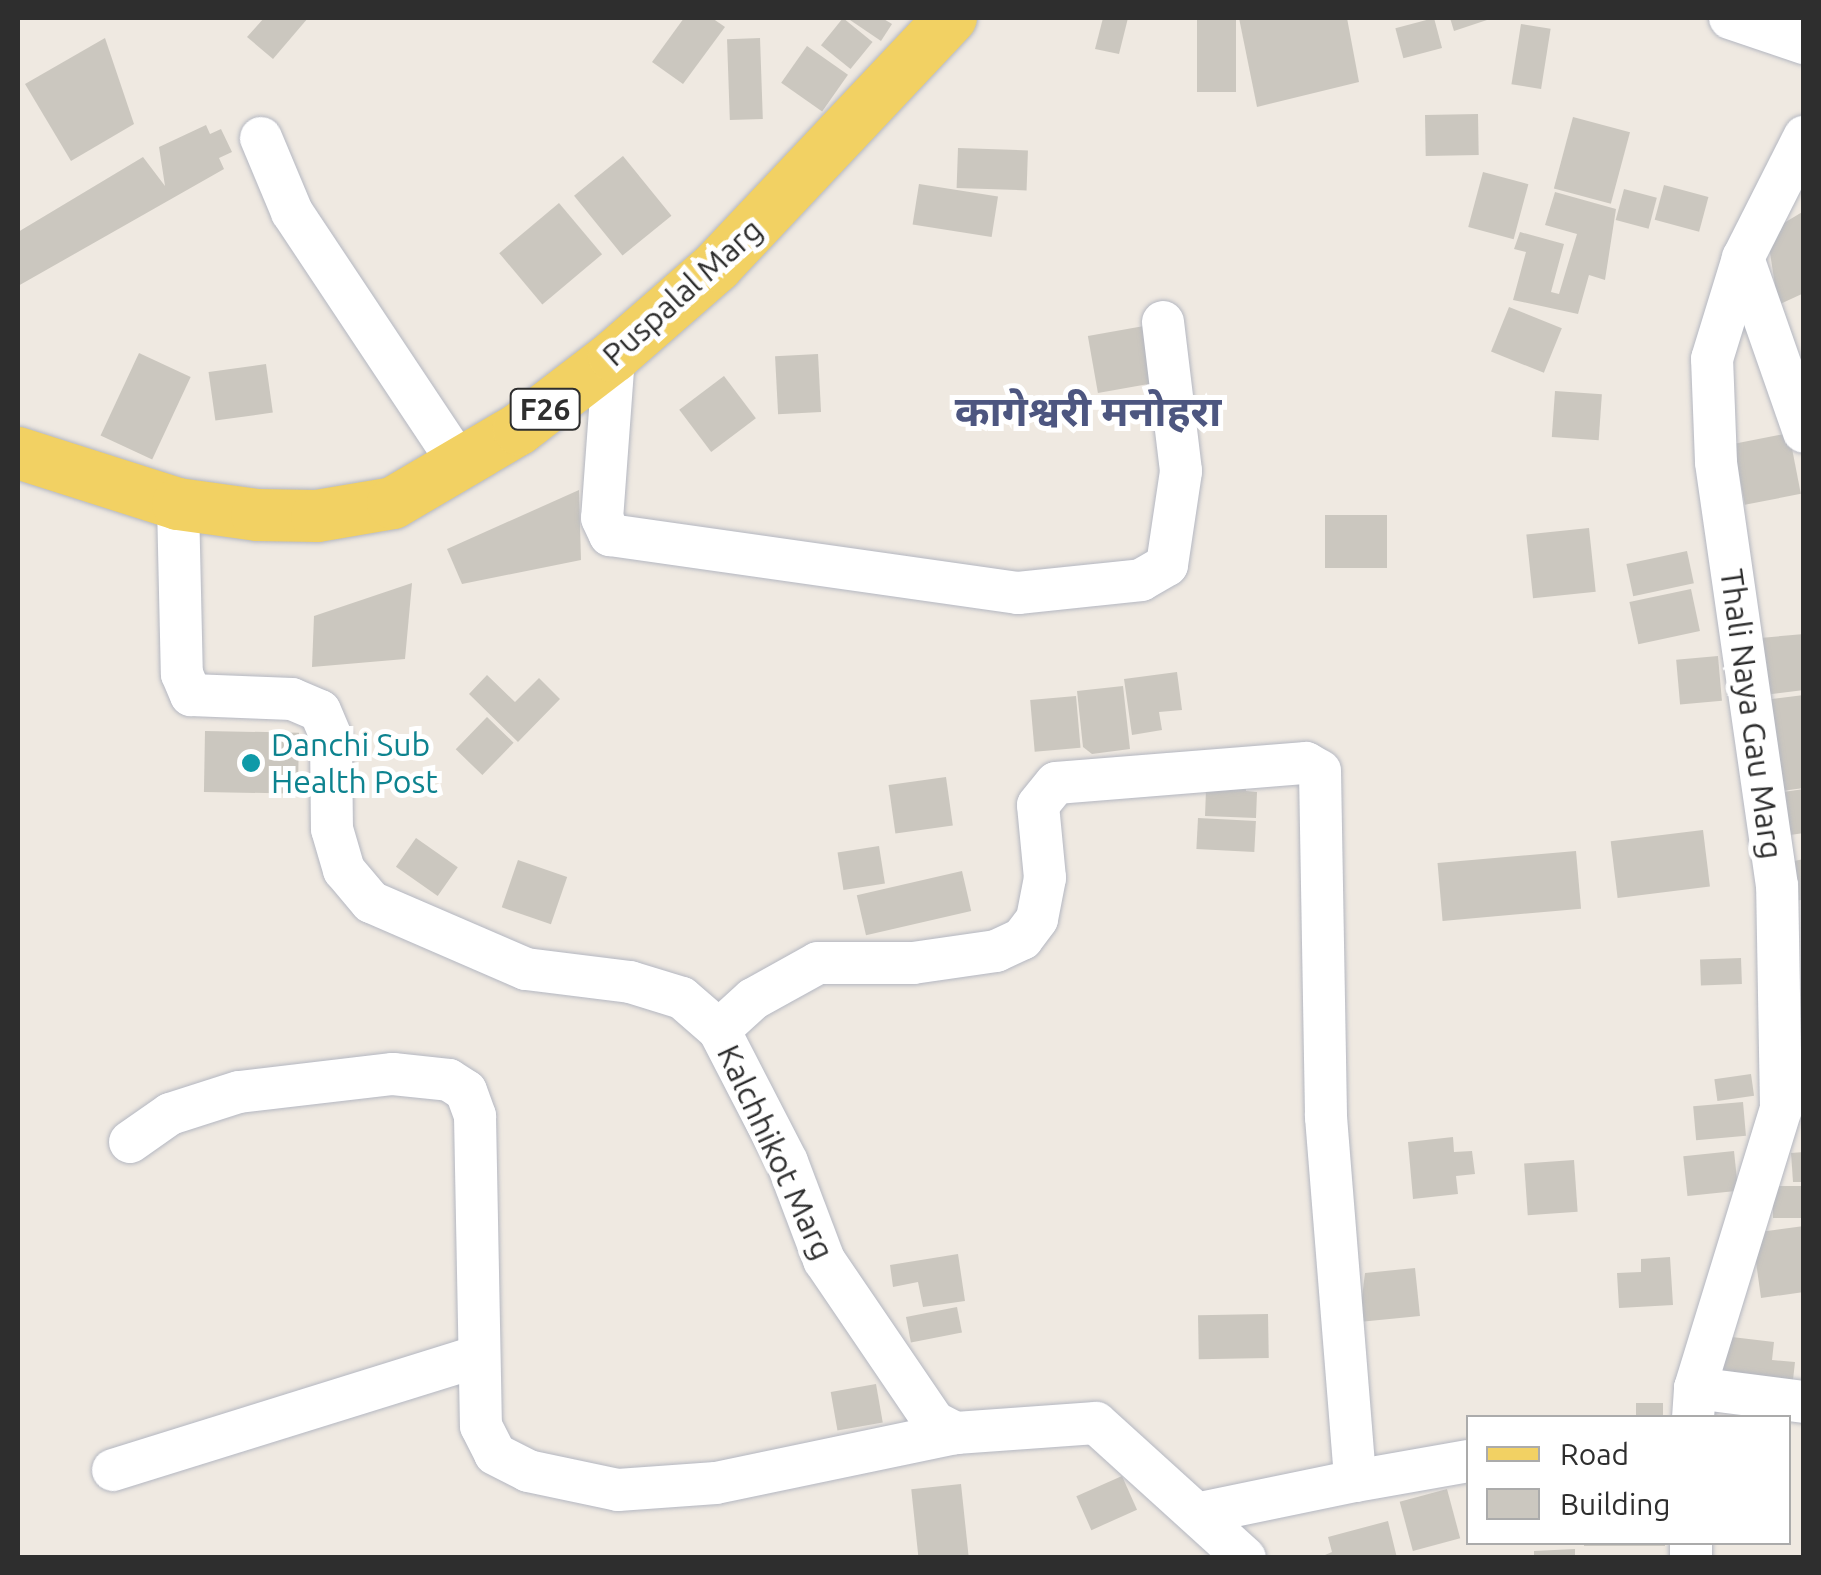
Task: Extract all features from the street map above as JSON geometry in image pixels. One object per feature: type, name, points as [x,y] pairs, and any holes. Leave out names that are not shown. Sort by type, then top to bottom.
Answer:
[{"type":"main road","name":"Puspalal Marg","points":[[18,453],[178,504],[317,516],[392,503],[461,466],[614,356],[716,266],[951,18]]},
{"type":"street","points":[[1730,18],[1804,44]]},
{"type":"street","name":"Thali Naya Gau Marg","points":[[1694,1403],[1766,1180],[1781,1108],[1777,886],[1716,462],[1712,359],[1743,258],[1804,137]]},
{"type":"street","points":[[260,138],[292,212],[461,466]]},
{"type":"street","points":[[1743,258],[1804,432]]},
{"type":"street","points":[[614,356],[602,518],[610,535],[1018,592],[1142,580],[1167,565],[1180,471],[1163,322]]},
{"type":"street","name":"Kalchhikot Marg","points":[[178,504],[182,674],[192,695],[292,698],[320,710],[331,737],[332,829],[344,870],[371,902],[526,969],[630,982],[682,998],[720,1030],[787,1162],[824,1260],[934,1422],[956,1433]]},
{"type":"street","points":[[720,1030],[753,999],[818,963],[913,963],[996,951],[1022,939],[1037,918],[1046,878],[1038,805],[1056,784],[1306,763],[1320,771],[1326,1118],[1355,1480]]},
{"type":"street","points":[[130,1142],[170,1114],[239,1092],[393,1074],[450,1080],[466,1091],[475,1116],[481,1426],[495,1454],[528,1471],[618,1490],[716,1483],[956,1433],[1096,1423],[1246,1558]]},
{"type":"street","points":[[113,1470],[479,1356]]},
{"type":"street","points":[[1694,1403],[1804,1402]]},
{"type":"street","points":[[1200,1513],[1466,1461]]},
{"type":"building","points":[[264,18],[308,18],[273,59],[247,37]]},
{"type":"building","points":[[684,18],[712,18],[725,27],[683,84],[652,62]]},
{"type":"building","points":[[843,18],[873,42],[851,69],[821,45]]},
{"type":"building","points":[[847,18],[882,18],[892,24],[881,41]]},
{"type":"building","points":[[1103,18],[1128,18],[1119,54],[1095,49]]},
{"type":"building","points":[[1197,18],[1236,18],[1236,92],[1197,92]]},
{"type":"building","points":[[1239,18],[1347,18],[1359,82],[1257,107]]},
{"type":"building","points":[[1434,18],[1442,48],[1403,58],[1395,28]]},
{"type":"building","points":[[1450,18],[1493,18],[1454,31]]},
{"type":"building","points":[[1521,24],[1551,29],[1541,89],[1511,84]]},
{"type":"building","points":[[105,38],[134,124],[71,161],[25,84]]},
{"type":"building","points":[[760,38],[763,119],[730,120],[727,39]]},
{"type":"building","points":[[807,46],[848,75],[822,112],[781,83]]},
{"type":"building","points":[[1478,114],[1479,155],[1426,156],[1425,115]]},
{"type":"building","points":[[1573,117],[1630,132],[1611,204],[1554,188]]},
{"type":"building","points":[[206,125],[210,134],[221,129],[232,152],[219,158],[224,169],[18,286],[18,232],[143,157],[165,186],[159,147]]},
{"type":"building","points":[[958,148],[1028,150],[1027,190],[957,188]]},
{"type":"building","points":[[623,156],[671,216],[622,255],[574,196]]},
{"type":"building","points":[[1483,172],[1528,184],[1514,239],[1468,227]]},
{"type":"building","points":[[919,184],[998,197],[992,237],[913,224]]},
{"type":"building","points":[[1664,185],[1708,197],[1699,232],[1655,220]]},
{"type":"building","points":[[1624,189],[1657,198],[1649,229],[1616,220]]},
{"type":"building","points":[[1555,192],[1616,209],[1605,280],[1589,275],[1578,314],[1513,300],[1526,252],[1514,249],[1520,232],[1564,244],[1551,292],[1559,294],[1577,234],[1545,225]]},
{"type":"building","points":[[559,203],[602,254],[542,304],[499,253]]},
{"type":"building","points":[[1804,211],[1804,293],[1778,305],[1767,233]]},
{"type":"building","points":[[1509,307],[1562,328],[1544,373],[1491,352]]},
{"type":"building","points":[[1144,326],[1154,383],[1098,393],[1088,336]]},
{"type":"building","points":[[139,353],[191,377],[152,460],[101,435]]},
{"type":"building","points":[[818,354],[821,412],[778,414],[775,356]]},
{"type":"building","points":[[266,364],[273,413],[215,421],[209,372]]},
{"type":"building","points":[[724,376],[756,418],[711,452],[679,410]]},
{"type":"building","points":[[1555,391],[1602,394],[1599,440],[1552,437]]},
{"type":"building","points":[[1789,433],[1801,494],[1745,505],[1733,444]]},
{"type":"building","points":[[579,490],[581,560],[462,584],[447,549]]},
{"type":"building","points":[[1325,515],[1387,515],[1387,568],[1325,568]]},
{"type":"building","points":[[1589,528],[1596,592],[1533,598],[1526,535]]},
{"type":"building","points":[[1687,551],[1694,583],[1633,596],[1626,564]]},
{"type":"building","points":[[412,583],[405,659],[312,667],[314,616]]},
{"type":"building","points":[[1691,589],[1700,631],[1638,644],[1629,602]]},
{"type":"building","points":[[1804,634],[1804,690],[1756,696],[1749,639]]},
{"type":"building","points":[[1718,656],[1722,701],[1680,704],[1676,660]]},
{"type":"building","points":[[1177,672],[1182,710],[1159,712],[1162,730],[1132,735],[1124,679]]},
{"type":"building","points":[[487,675],[515,702],[539,678],[560,699],[518,742],[469,694]]},
{"type":"building","points":[[1123,686],[1130,749],[1092,754],[1083,747],[1077,691]]},
{"type":"building","points":[[1804,695],[1804,788],[1767,793],[1755,701]]},
{"type":"building","points":[[1076,696],[1081,748],[1035,752],[1030,700]]},
{"type":"building","points":[[487,717],[514,743],[482,775],[456,749]]},
{"type":"building","name":"Danchi Sub Health Post","points":[[205,731],[299,733],[298,794],[204,792]]},
{"type":"building","points":[[946,777],[953,826],[895,834],[889,785]]},
{"type":"building","points":[[1246,780],[1246,791],[1257,792],[1256,818],[1205,816],[1206,790]]},
{"type":"building","points":[[1804,789],[1804,833],[1776,837],[1770,794]]},
{"type":"building","points":[[1198,818],[1256,821],[1254,852],[1196,849]]},
{"type":"building","points":[[1703,830],[1710,887],[1618,898],[1611,841]]},
{"type":"building","points":[[416,838],[458,867],[438,896],[396,867]]},
{"type":"building","points":[[879,846],[885,884],[843,890],[838,853]]},
{"type":"building","points":[[1576,851],[1581,909],[1443,921],[1438,863]]},
{"type":"building","points":[[1804,859],[1804,899],[1793,902],[1784,863]]},
{"type":"building","points":[[518,860],[567,877],[551,924],[502,907]]},
{"type":"building","points":[[962,871],[971,911],[866,935],[857,895]]},
{"type":"building","points":[[1741,958],[1742,984],[1701,985],[1700,959]]},
{"type":"building","points":[[1751,1074],[1754,1096],[1717,1101],[1714,1079]]},
{"type":"building","points":[[1743,1102],[1746,1136],[1696,1140],[1693,1106]]},
{"type":"building","points":[[1453,1137],[1454,1152],[1472,1151],[1475,1174],[1456,1176],[1458,1194],[1413,1199],[1408,1142]]},
{"type":"building","points":[[1734,1151],[1738,1191],[1687,1196],[1683,1156]]},
{"type":"building","points":[[1804,1152],[1804,1182],[1793,1182],[1791,1153]]},
{"type":"building","points":[[1574,1160],[1578,1212],[1528,1215],[1524,1163]]},
{"type":"building","points":[[1773,1186],[1804,1186],[1804,1218],[1773,1218]]},
{"type":"building","points":[[1804,1226],[1804,1292],[1761,1298],[1752,1233]]},
{"type":"building","points":[[958,1254],[965,1301],[923,1307],[918,1282],[893,1287],[890,1265]]},
{"type":"building","points":[[1670,1257],[1673,1305],[1619,1308],[1617,1273],[1641,1272],[1641,1259]]},
{"type":"building","points":[[1415,1268],[1420,1316],[1359,1322],[1365,1273]]},
{"type":"building","points":[[957,1307],[962,1333],[911,1342],[906,1317]]},
{"type":"building","points":[[1268,1314],[1269,1358],[1199,1359],[1198,1315]]},
{"type":"building","points":[[1715,1335],[1774,1342],[1772,1360],[1795,1362],[1792,1389],[1710,1380]]},
{"type":"building","points":[[876,1384],[883,1422],[837,1430],[831,1392]]},
{"type":"building","points":[[1636,1403],[1663,1403],[1663,1415],[1636,1415]]},
{"type":"building","points":[[1122,1476],[1137,1510],[1091,1530],[1076,1496]]},
{"type":"building","points":[[961,1484],[969,1558],[919,1558],[911,1489]]},
{"type":"building","points":[[1447,1489],[1460,1538],[1413,1551],[1400,1502]]},
{"type":"building","points":[[1388,1521],[1397,1558],[1318,1558],[1332,1552],[1328,1537]]},
{"type":"building","points":[[1584,1545],[1665,1545],[1665,1546]]},
{"type":"building","points":[[1575,1549],[1575,1558],[1534,1558],[1534,1551]]},
{"type":"place","name":"Danchi Sub Health Post","points":[[251,763]]},
{"type":"district","name":"कागेश्वरी मनोहरा","points":[[1088,411]]}]
